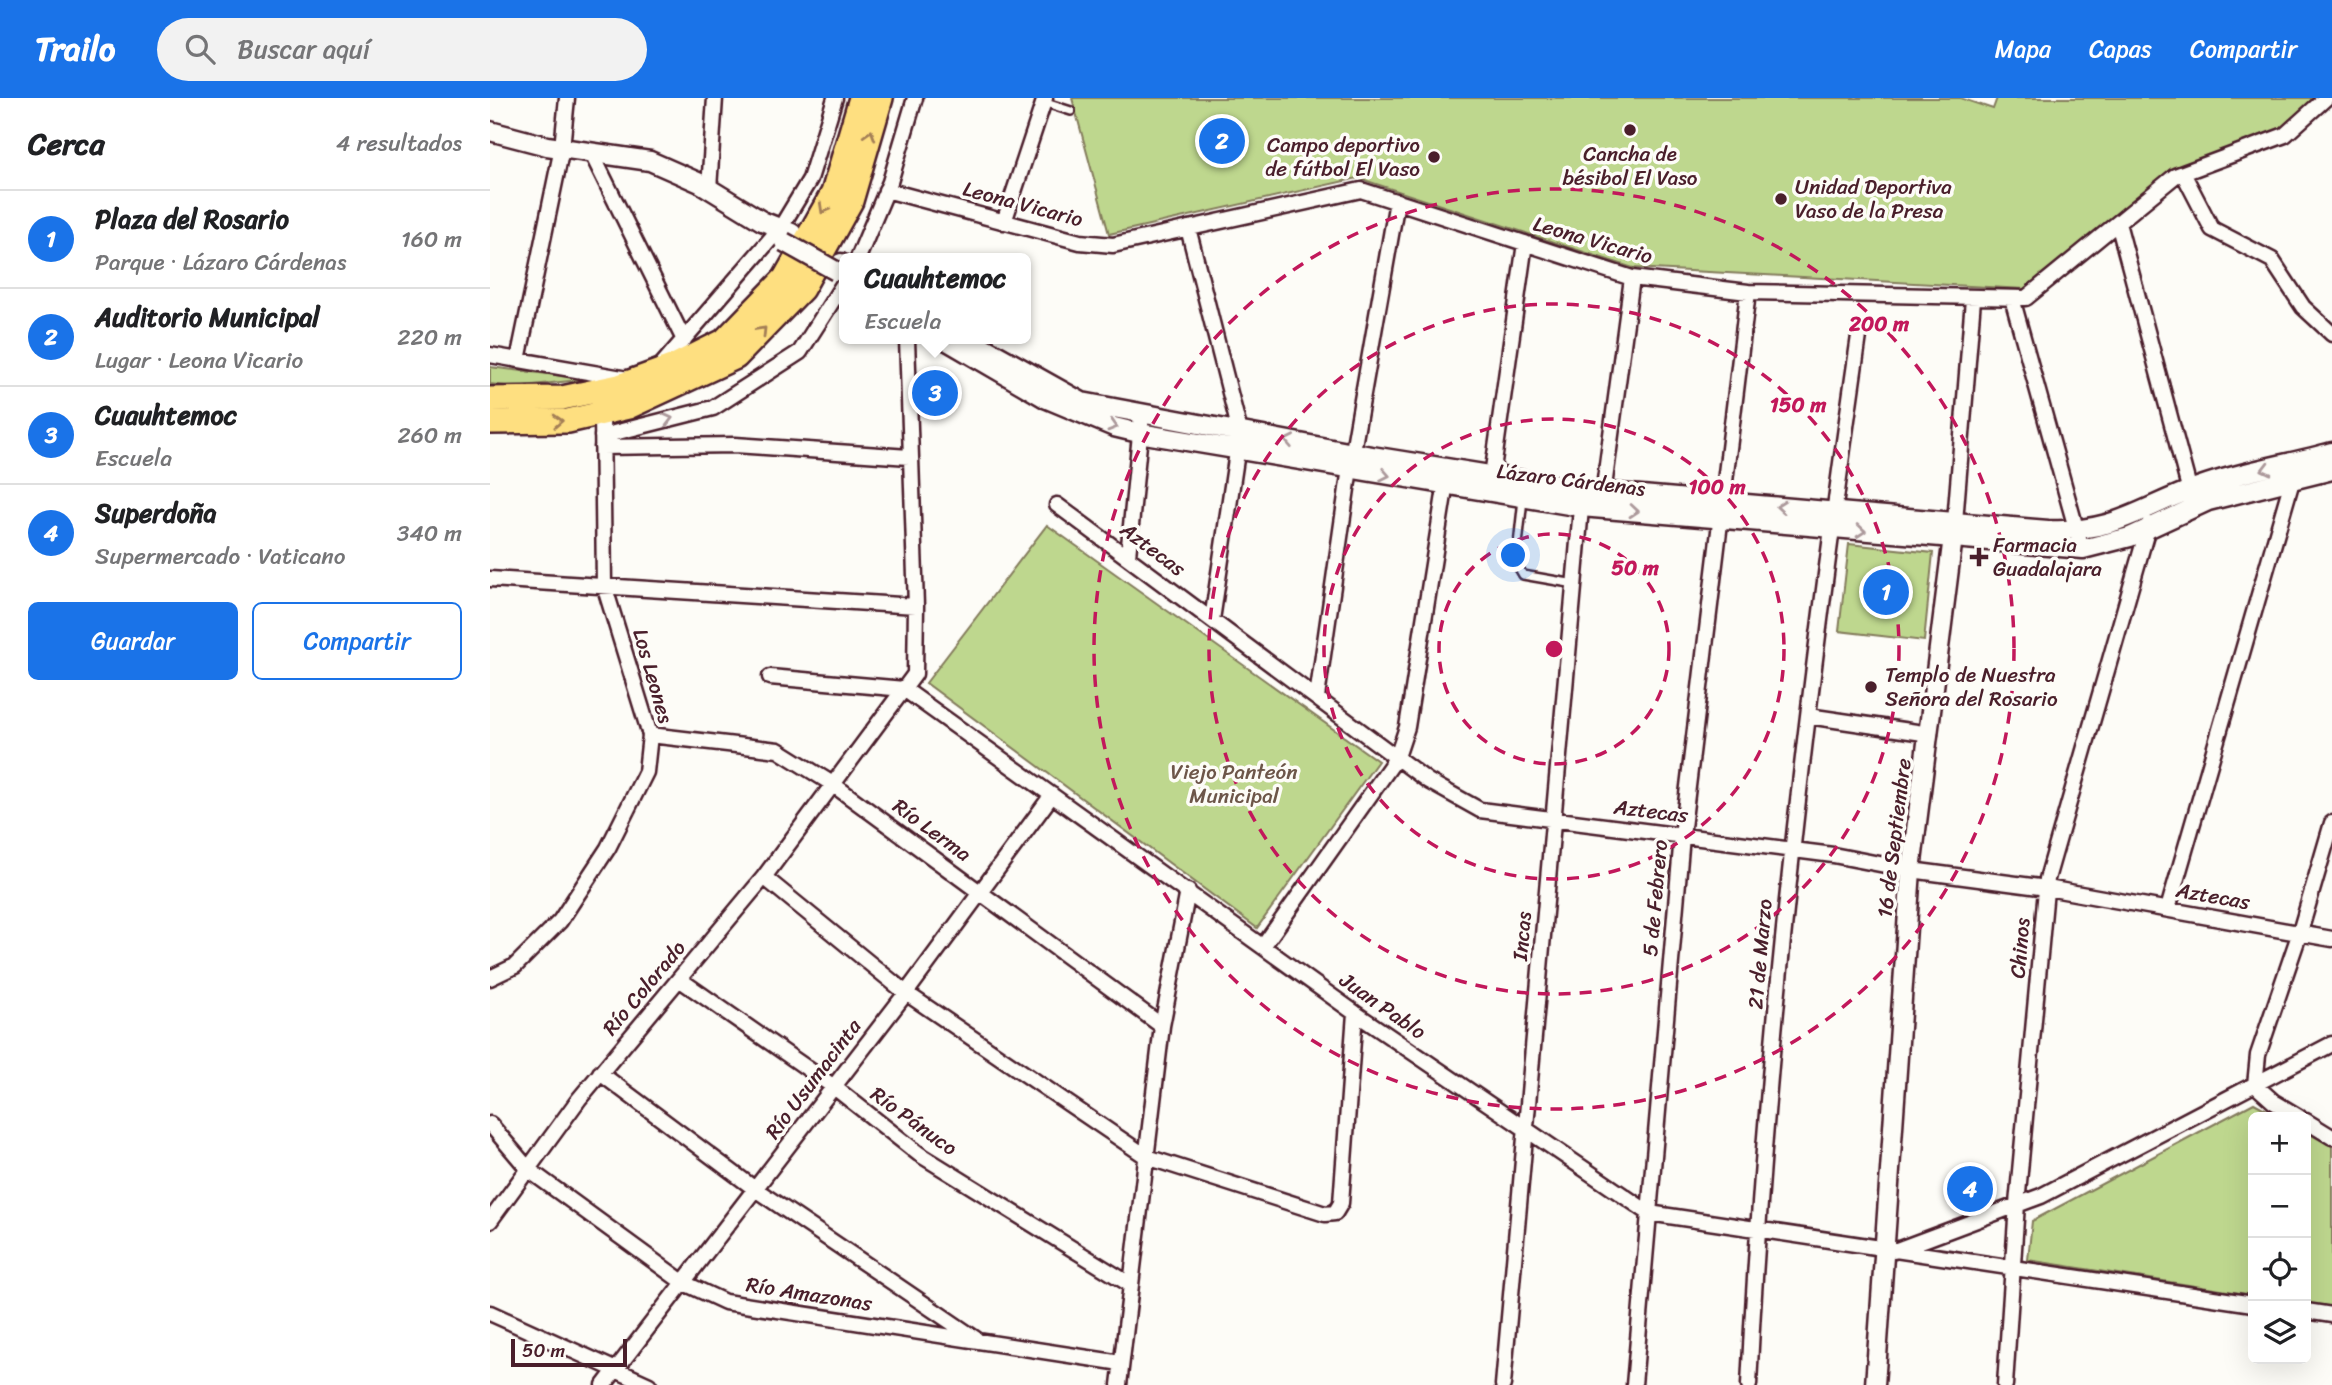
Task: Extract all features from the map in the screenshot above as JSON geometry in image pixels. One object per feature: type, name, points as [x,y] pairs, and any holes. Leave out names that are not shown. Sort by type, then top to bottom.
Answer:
[{"type":"main road","points":[[490,398],[562,398],[646,377],[724,341],[785,278],[833,192],[861,98]]},
{"type":"main road","points":[[490,422],[568,421],[602,432],[628,407],[736,357],[802,289],[850,201],[881,98]]},
{"type":"street","points":[[518,360],[562,148],[567,98]]},
{"type":"street","points":[[709,189],[715,98]]},
{"type":"street","points":[[490,355],[646,377],[783,234],[810,179],[835,98]]},
{"type":"street","points":[[853,253],[886,190],[915,98]]},
{"type":"street","points":[[1004,222],[1046,101],[1031,98]]},
{"type":"street","name":"Leona Vicario","points":[[886,190],[1080,242],[1113,245],[1362,190],[1632,278],[1748,292],[1973,299],[2026,298],[2183,173],[2285,135],[2326,98]]},
{"type":"street","points":[[490,131],[562,148],[650,161],[709,189],[839,266]]},
{"type":"street","points":[[591,152],[684,340]]},
{"type":"street","points":[[2183,173],[2212,229],[2272,260],[2303,307],[2332,334]]},
{"type":"street","points":[[1317,698],[1352,461],[1397,201]]},
{"type":"street","points":[[2118,223],[2192,499]]},
{"type":"street","points":[[1188,228],[1238,440],[1212,620]]},
{"type":"street","points":[[1492,477],[1525,243]]},
{"type":"street","points":[[1603,500],[1632,278]]},
{"type":"street","points":[[602,432],[713,408],[800,352],[839,280]]},
{"type":"street","name":"5 de Febrero","points":[[1634,1385],[1682,836],[1748,292]]},
{"type":"street","points":[[2012,298],[2083,549]]},
{"type":"street","name":"16 de Septiembre","points":[[1875,1385],[1888,1251],[1911,870],[1954,530],[1973,299]]},
{"type":"street","name":"21 de Marzo","points":[[1749,1385],[1756,1231],[1790,850],[1860,329]]},
{"type":"street","name":"Río Colorado","points":[[490,1221],[600,1073],[764,877],[831,783],[915,674],[916,606],[907,344]]},
{"type":"street","name":"Lázaro Cárdenas","points":[[953,344],[1048,399],[1114,427],[1139,433],[1238,440]]},
{"type":"street","name":"Lázaro Cárdenas","points":[[978,344],[1082,402],[1142,414],[1238,440],[1447,478],[1523,498],[1603,500],[1954,530],[2083,549],[2148,528],[2192,499],[2297,461],[2332,452]]},
{"type":"street","points":[[1128,555],[1142,414]]},
{"type":"street","points":[[602,432],[735,445],[909,457]]},
{"type":"street","name":"Los Leones","points":[[490,978],[515,966],[567,911],[608,848],[646,772],[650,735],[604,585],[602,432]]},
{"type":"street","points":[[2168,909],[2297,461]]},
{"type":"street","name":"Lázaro Cárdenas","points":[[1954,530],[2076,531],[2124,521],[2150,509],[2332,470]]},
{"type":"street","name":"Lázaro Cárdenas","points":[[1447,478],[1492,477],[1582,499]]},
{"type":"street","points":[[1264,945],[1397,757],[1407,727],[1447,478]]},
{"type":"street","name":"Incas","points":[[1503,1385],[1582,499]]},
{"type":"street","name":"Aztecas","points":[[1057,505],[1128,555],[1428,780],[1480,810],[1790,850],[2047,888],[2332,939]]},
{"type":"street","name":"Chinos","points":[[2005,1385],[2017,1205],[2047,888],[2148,528],[2150,509]]},
{"type":"street","points":[[490,579],[916,606]]},
{"type":"street","points":[[770,677],[904,689]]},
{"type":"street","name":"Juan Pablo","points":[[904,689],[1264,945],[1355,1013],[1649,1213],[2248,1303]]},
{"type":"street","points":[[1808,716],[1930,734]]},
{"type":"street","name":"Río Lerma","points":[[650,735],[778,750],[831,783],[1162,1026]]},
{"type":"street","name":"Río Usumacinta","points":[[604,1385],[834,1087],[1052,795]]},
{"type":"street","points":[[2255,1085],[2258,1055],[2300,932],[2332,823]]},
{"type":"street","points":[[764,877],[905,993],[1147,1157],[1325,1214],[1335,1213],[1341,1203],[1355,1013]]},
{"type":"street","points":[[1119,1385],[1162,1026],[1188,891]]},
{"type":"street","name":"Río Pánuco","points":[[679,979],[834,1087],[919,1154],[1131,1285]]},
{"type":"street","points":[[1888,1251],[2041,1196],[2332,1045]]},
{"type":"street","points":[[600,1073],[755,1189],[982,1343]]},
{"type":"street","points":[[2255,1085],[2291,1112]]},
{"type":"street","name":"Río Amazonas","points":[[490,1124],[529,1170],[684,1283],[725,1302],[1121,1363]]},
{"type":"street","points":[[2311,1124],[2332,1137]]},
{"type":"street","points":[[2311,1312],[2332,1315]]},
{"type":"street","points":[[490,1313],[649,1385]]},
{"type":"lane","points":[[1046,101],[1071,111]]},
{"type":"lane","points":[[1523,498],[1516,563],[1522,575],[1575,584]]},
{"type":"green space","name":"Unidad Deportiva Vaso de la Presa","points":[[1072,98],[1960,98],[1993,109],[1997,98],[2318,98],[2283,129],[2179,170],[2025,289],[1633,268],[1358,178],[1109,234]]},
{"type":"green space","points":[[490,367],[589,379],[514,387],[490,384]]},
{"type":"green space","name":"Viejo Panteón Municipal","points":[[1047,525],[1378,761],[1257,928],[926,683]]},
{"type":"green space","points":[[1849,544],[1933,553],[1924,641],[1839,631]]},
{"type":"green space","points":[[2254,1103],[2271,1112],[2248,1112],[2248,1294],[2028,1260],[2032,1221]]},
{"type":"green space","points":[[2311,1135],[2332,1146],[2332,1307],[2311,1304]]},
{"type":"place","name":"Cancha de bésibol El Vaso","points":[[1630,130]]},
{"type":"place","name":"Auditorio Municipal","points":[[1222,141]]},
{"type":"place","name":"Campo deportivo de fútbol El Vaso","points":[[1434,157]]},
{"type":"place","name":"Unidad Deportiva Vaso de la Presa","points":[[1781,199]]},
{"type":"place","name":"Cuauhtemoc","points":[[935,393]]},
{"type":"place","name":"Farmacia Guadalajara","points":[[1979,557]]},
{"type":"place","name":"Plaza del Rosario","points":[[1886,592]]},
{"type":"place","name":"Templo de Nuestra Señora del Rosario","points":[[1871,687]]},
{"type":"place","name":"Superdoña","points":[[1970,1189]]}]
